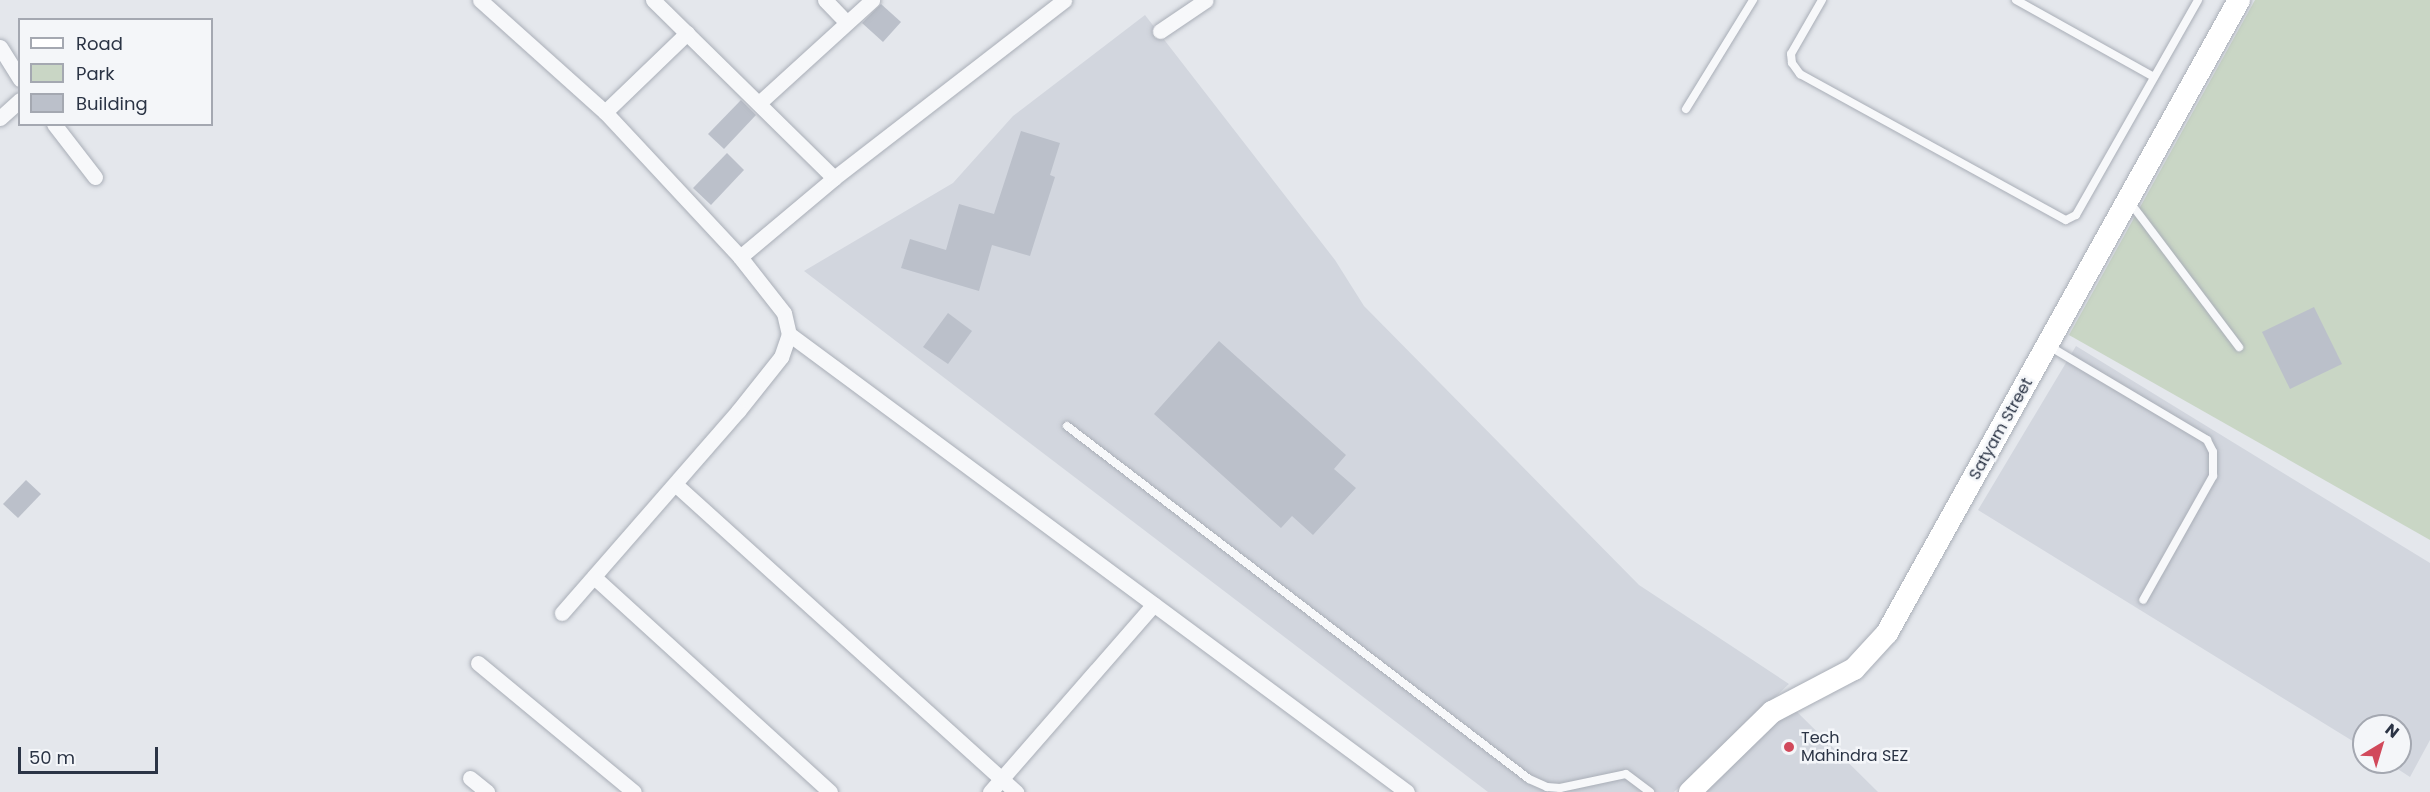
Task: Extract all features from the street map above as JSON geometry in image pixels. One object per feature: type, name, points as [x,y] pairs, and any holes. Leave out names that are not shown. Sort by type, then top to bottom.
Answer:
[{"type":"street","points":[[480,0],[605,112],[740,257],[784,313],[789,334],[780,357],[675,484],[562,613]]},
{"type":"street","points":[[653,0],[834,178]]},
{"type":"street","points":[[825,0],[845,21]]},
{"type":"street","points":[[759,103],[845,21],[872,0]]},
{"type":"street","points":[[740,257],[834,178],[1064,0]]},
{"type":"street","points":[[1160,31],[1206,0]]},
{"type":"street","name":"Satyam Street","points":[[1689,792],[1772,712],[1854,669],[1887,633],[2240,0]]},
{"type":"street","points":[[605,112],[687,33]]},
{"type":"street","points":[[0,47],[18,76]]},
{"type":"street","points":[[0,118],[18,102]]},
{"type":"street","points":[[56,126],[95,177]]},
{"type":"street","points":[[789,334],[1407,792]]},
{"type":"street","points":[[675,484],[1016,792]]},
{"type":"street","points":[[594,577],[830,792]]},
{"type":"street","points":[[990,792],[1154,604]]},
{"type":"street","points":[[478,663],[634,792]]},
{"type":"street","points":[[470,778],[487,792]]},
{"type":"lane","points":[[1686,109],[1753,0]]},
{"type":"lane","points":[[1822,0],[1791,54],[1792,63],[1800,74],[2066,220],[2076,215],[2198,0]]},
{"type":"lane","points":[[2016,0],[2031,3],[2154,77]]},
{"type":"lane","points":[[2128,200],[2239,348]]},
{"type":"lane","points":[[2048,345],[2207,440],[2213,452],[2213,476],[2143,600]]},
{"type":"lane","points":[[1068,426],[1530,779],[1560,788],[1626,774],[1650,792]]},
{"type":"shaded area","points":[[1145,15],[1335,260],[1364,306],[1639,585],[1789,684],[1674,792],[1488,792],[804,271],[953,183],[1013,116]]},
{"type":"shaded area","points":[[2076,346],[2430,563],[2430,740],[2412,773],[2412,714],[2352,714],[2352,741],[1978,510]]},
{"type":"shaded area","name":"Tech Mahindra SEZ","points":[[1787,702],[1878,792],[1706,792]]},
{"type":"green space","points":[[2255,0],[2430,0],[2430,540],[2069,335]]},
{"type":"building","points":[[881,4],[901,22],[883,42],[862,23]]},
{"type":"building","points":[[741,100],[756,115],[724,149],[708,134]]},
{"type":"building","points":[[1021,131],[1060,143],[1050,175],[1055,177],[1030,256],[992,245],[979,291],[901,268],[910,239],[946,250],[959,204],[994,214]]},
{"type":"building","points":[[727,153],[744,170],[711,205],[693,188]]},
{"type":"building","points":[[2314,307],[2342,364],[2290,389],[2262,332]]},
{"type":"building","points":[[948,313],[972,331],[948,364],[923,347]]},
{"type":"building","points":[[1219,341],[1346,455],[1334,469],[1356,488],[1313,535],[1292,516],[1281,528],[1154,414]]},
{"type":"building","points":[[26,480],[41,494],[18,518],[3,504]]},
{"type":"place","name":"Tech Mahindra SEZ","points":[[1789,747]]}]
